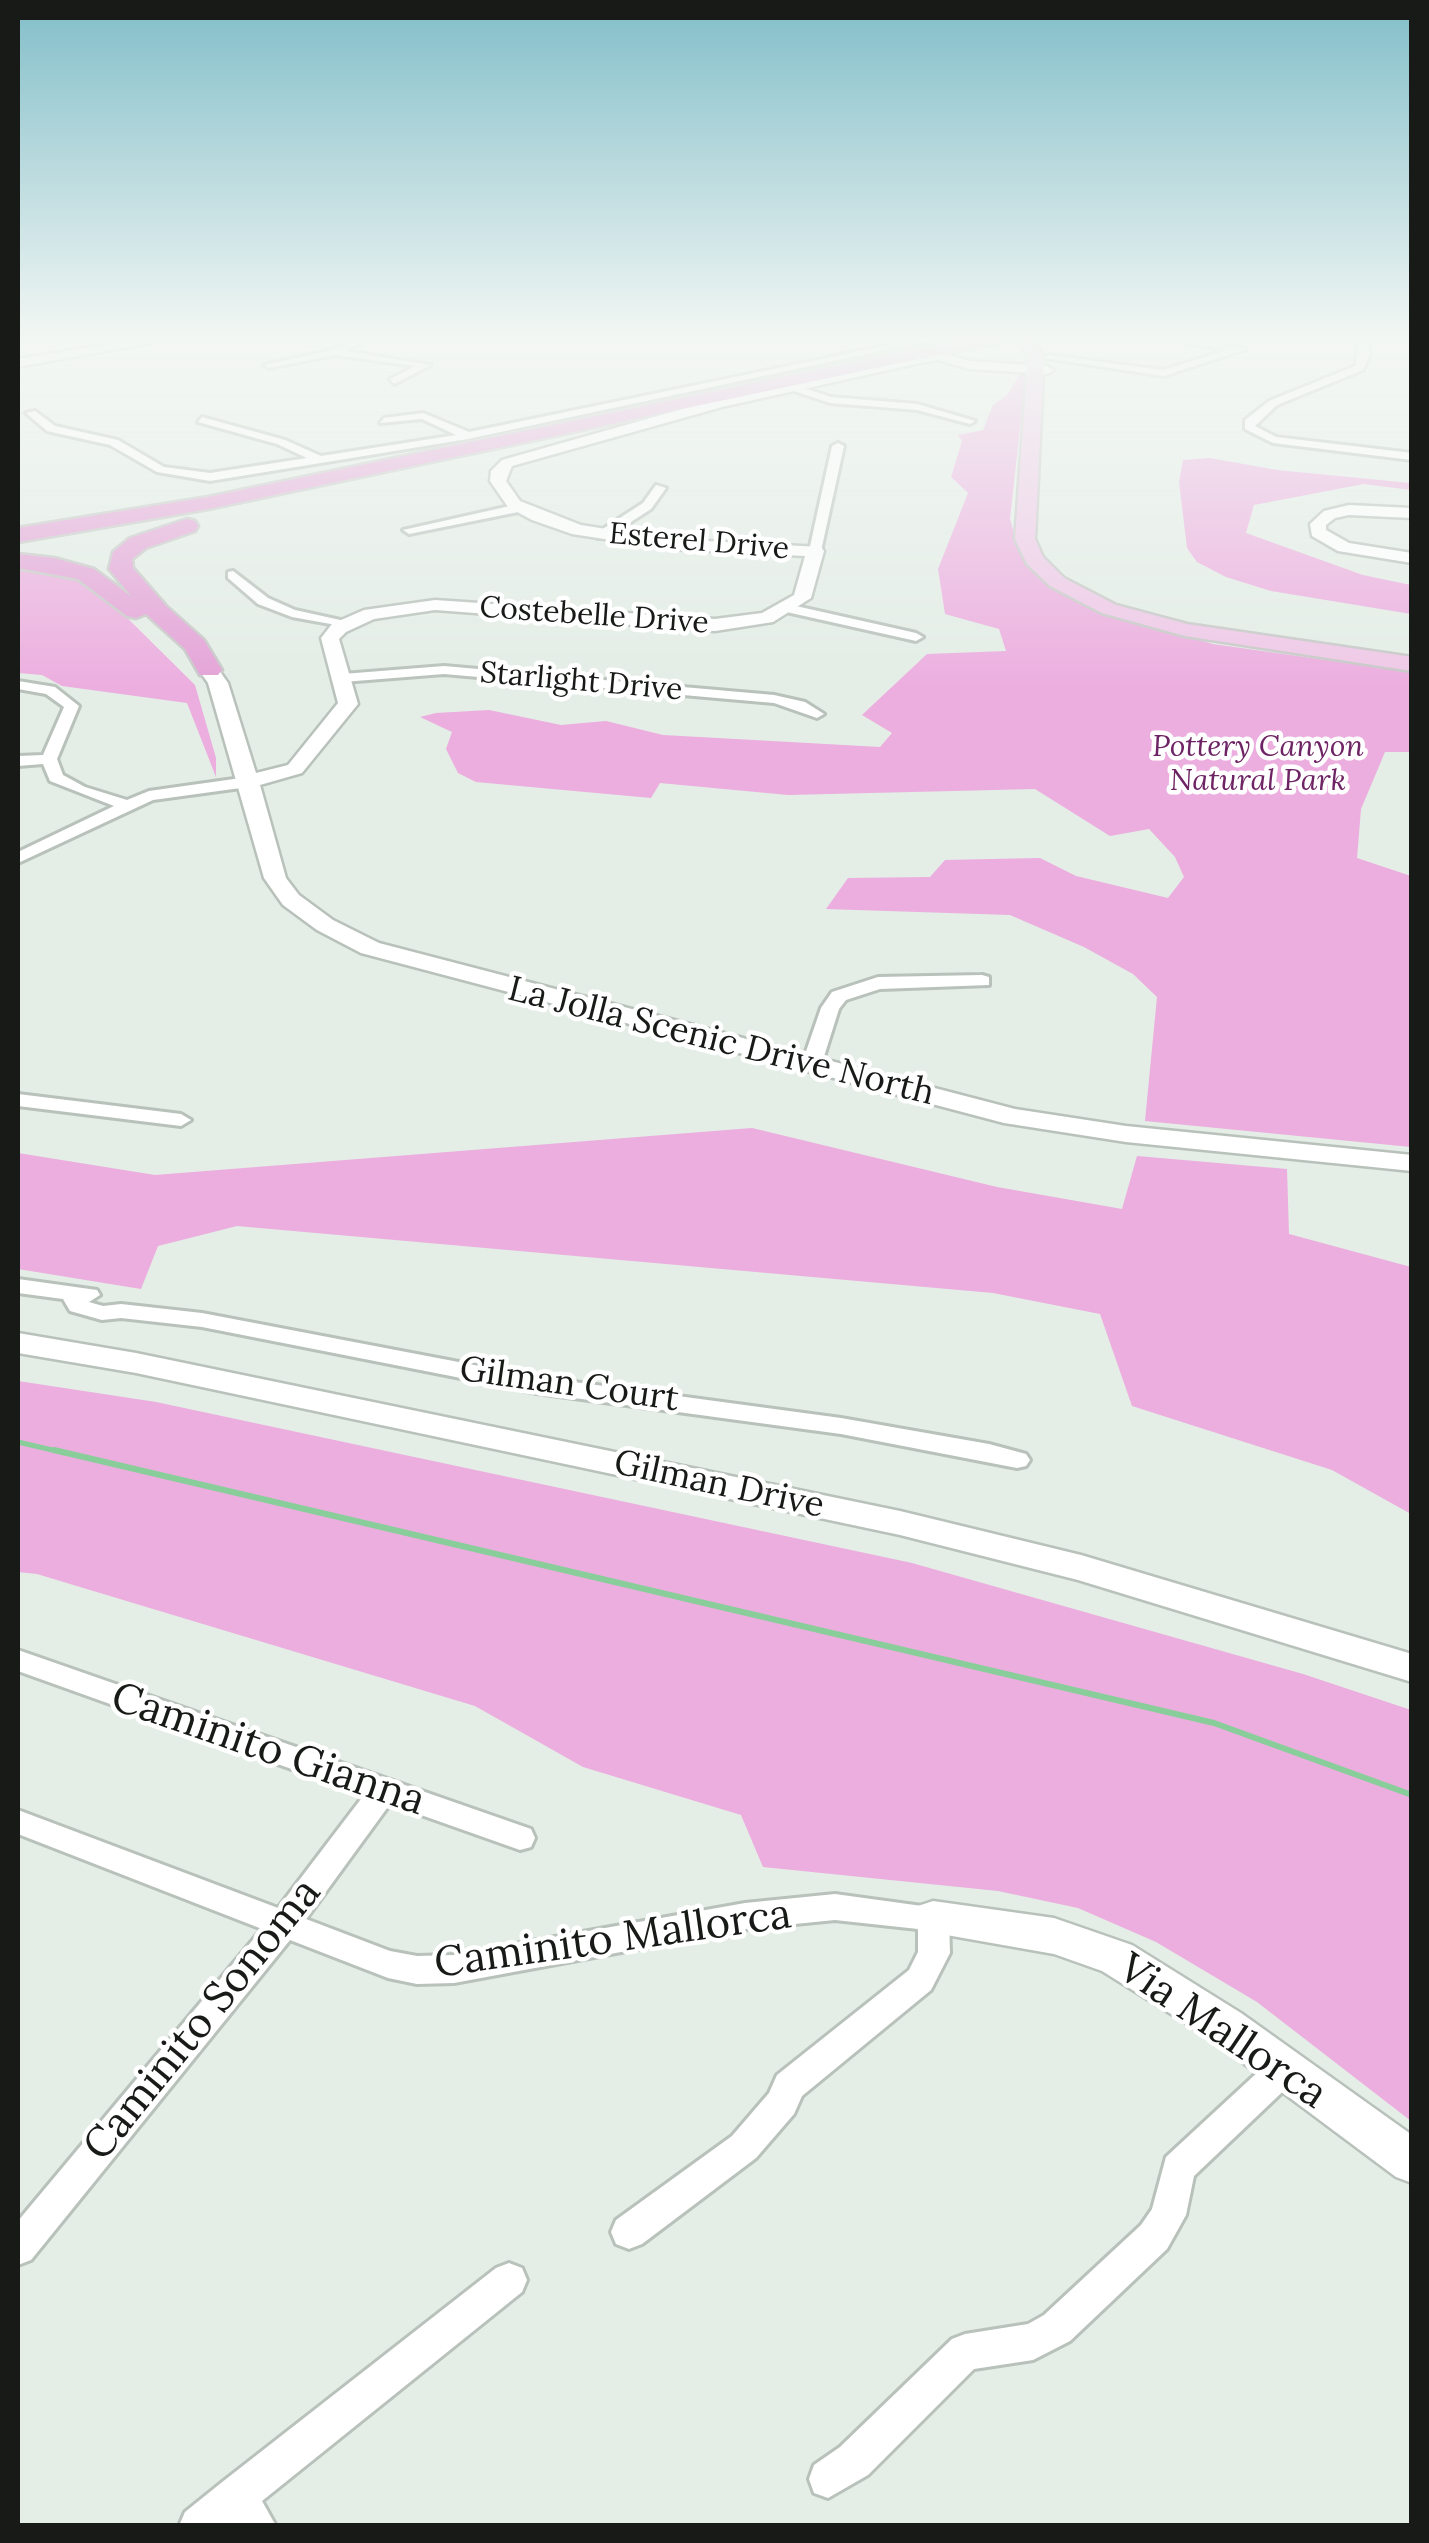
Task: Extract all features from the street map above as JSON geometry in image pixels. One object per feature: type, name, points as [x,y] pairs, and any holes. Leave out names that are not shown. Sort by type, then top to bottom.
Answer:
[{"type":"highway","points":[[18,532],[218,497],[416,455]]},
{"type":"highway","points":[[18,532],[208,503],[439,455]]},
{"type":"highway","points":[[209,670],[195,645],[156,611],[121,569],[121,557],[138,543],[172,530],[477,455]]},
{"type":"highway","points":[[18,562],[46,563],[86,574],[209,670]]},
{"type":"main road","points":[[1035,455],[1025,538],[1034,560],[1057,582],[1110,608],[1186,630],[1412,660]]},
{"type":"street","points":[[137,455],[173,474],[210,477],[359,455]]},
{"type":"street","points":[[308,455],[322,461]]},
{"type":"street","points":[[519,508],[498,481],[502,466],[524,455]]},
{"type":"street","points":[[788,608],[802,598],[836,455]]},
{"type":"street","points":[[602,535],[647,506],[660,488]]},
{"type":"street","points":[[408,530],[519,508]]},
{"type":"street","name":"Esterel Drive","points":[[519,508],[538,518],[602,535],[669,544],[814,551]]},
{"type":"street","points":[[1412,512],[1365,508],[1330,514],[1318,524],[1318,532],[1353,550],[1412,558]]},
{"type":"street","points":[[233,575],[263,601],[292,613],[347,623]]},
{"type":"street","name":"Costebelle Drive","points":[[347,623],[389,610],[435,605],[698,626],[746,623],[788,608]]},
{"type":"street","points":[[788,608],[916,637]]},
{"type":"street","points":[[18,858],[126,805],[168,792],[248,782],[295,769],[348,704],[330,638],[347,623]]},
{"type":"street","name":"La Jolla Scenic Drive North","points":[[209,670],[218,683],[275,878],[291,900],[370,948],[811,1066],[1060,1126],[1412,1163]]},
{"type":"street","name":"Starlight Drive","points":[[343,678],[444,670],[774,698],[817,714]]},
{"type":"street","points":[[18,685],[50,690],[72,706],[49,759],[56,778],[126,805]]},
{"type":"street","points":[[18,761],[49,759]]},
{"type":"street","points":[[811,1066],[830,1008],[839,996],[878,983],[982,981]]},
{"type":"street","points":[[18,1100],[181,1120]]},
{"type":"street","name":"Gilman Court","points":[[18,1286],[74,1296],[78,1306],[102,1313],[121,1310],[272,1332],[537,1384],[842,1426],[1017,1460]]},
{"type":"street","name":"Gilman Drive","points":[[18,1343],[136,1362],[900,1523],[1081,1568],[1412,1668]]},
{"type":"street","name":"Caminito Gianna","points":[[18,1660],[520,1838]]},
{"type":"street","name":"Caminito Sonoma","points":[[18,2248],[284,1925],[384,1790]]},
{"type":"street","name":"Caminito Mallorca","points":[[18,1822],[388,1964],[418,1970],[454,1969],[745,1916],[836,1907],[934,1918]]},
{"type":"street","points":[[629,2232],[744,2148],[782,2104],[789,2086],[920,1980],[934,1953],[934,1918]]},
{"type":"street","name":"Via Mallorca","points":[[934,1918],[1054,1936],[1116,1958],[1188,2000],[1412,2162]]},
{"type":"street","points":[[828,2479],[854,2461],[965,2352],[1033,2342],[1057,2328],[1154,2237],[1168,2215],[1178,2168],[1284,2068]]},
{"type":"street","points":[[198,2526],[245,2511],[509,2280]]},
{"type":"green space","name":"Pottery Canyon Natural Park","points":[[958,455],[1017,455],[1010,519],[1021,557],[1044,580],[1143,623],[1213,644],[1411,672],[1411,752],[1385,752],[1361,809],[1357,858],[1411,876],[1411,1147],[1145,1121],[1157,997],[1133,974],[1084,947],[1010,915],[826,909],[848,878],[930,877],[945,860],[1040,858],[1076,876],[1168,898],[1184,877],[1175,857],[1149,829],[1110,836],[1035,789],[788,795],[660,783],[651,798],[476,782],[458,773],[446,749],[452,732],[420,717],[489,710],[561,725],[606,721],[663,735],[880,747],[892,733],[862,715],[927,654],[1006,651],[999,629],[945,614],[938,569],[968,493],[951,477]]},
{"type":"green space","points":[[1210,458],[1277,470],[1411,483],[1411,490],[1364,484],[1254,505],[1246,533],[1363,575],[1411,585],[1411,614],[1271,591],[1226,577],[1197,562],[1187,548],[1179,482],[1183,460]]},
{"type":"green space","points":[[18,566],[57,570],[88,579],[195,685],[216,758],[216,777],[187,703],[62,686],[42,675],[18,673]]},
{"type":"green space","points":[[752,1128],[997,1187],[1122,1209],[1137,1156],[1287,1169],[1289,1234],[1411,1267],[1411,1514],[1332,1470],[1132,1406],[1100,1314],[993,1293],[237,1226],[158,1246],[141,1289],[18,1269],[18,1153],[155,1175]]},
{"type":"green space","points":[[18,1381],[156,1402],[912,1563],[1303,1674],[1411,1710],[1411,2121],[1257,2002],[1156,1942],[1078,1908],[998,1891],[763,1867],[741,1815],[583,1767],[475,1706],[37,1574],[18,1572]]},
{"type":"waterway","points":[[18,1442],[65,1453]]},
{"type":"waterway","points":[[54,1450],[1214,1723],[1412,1795]]}]
